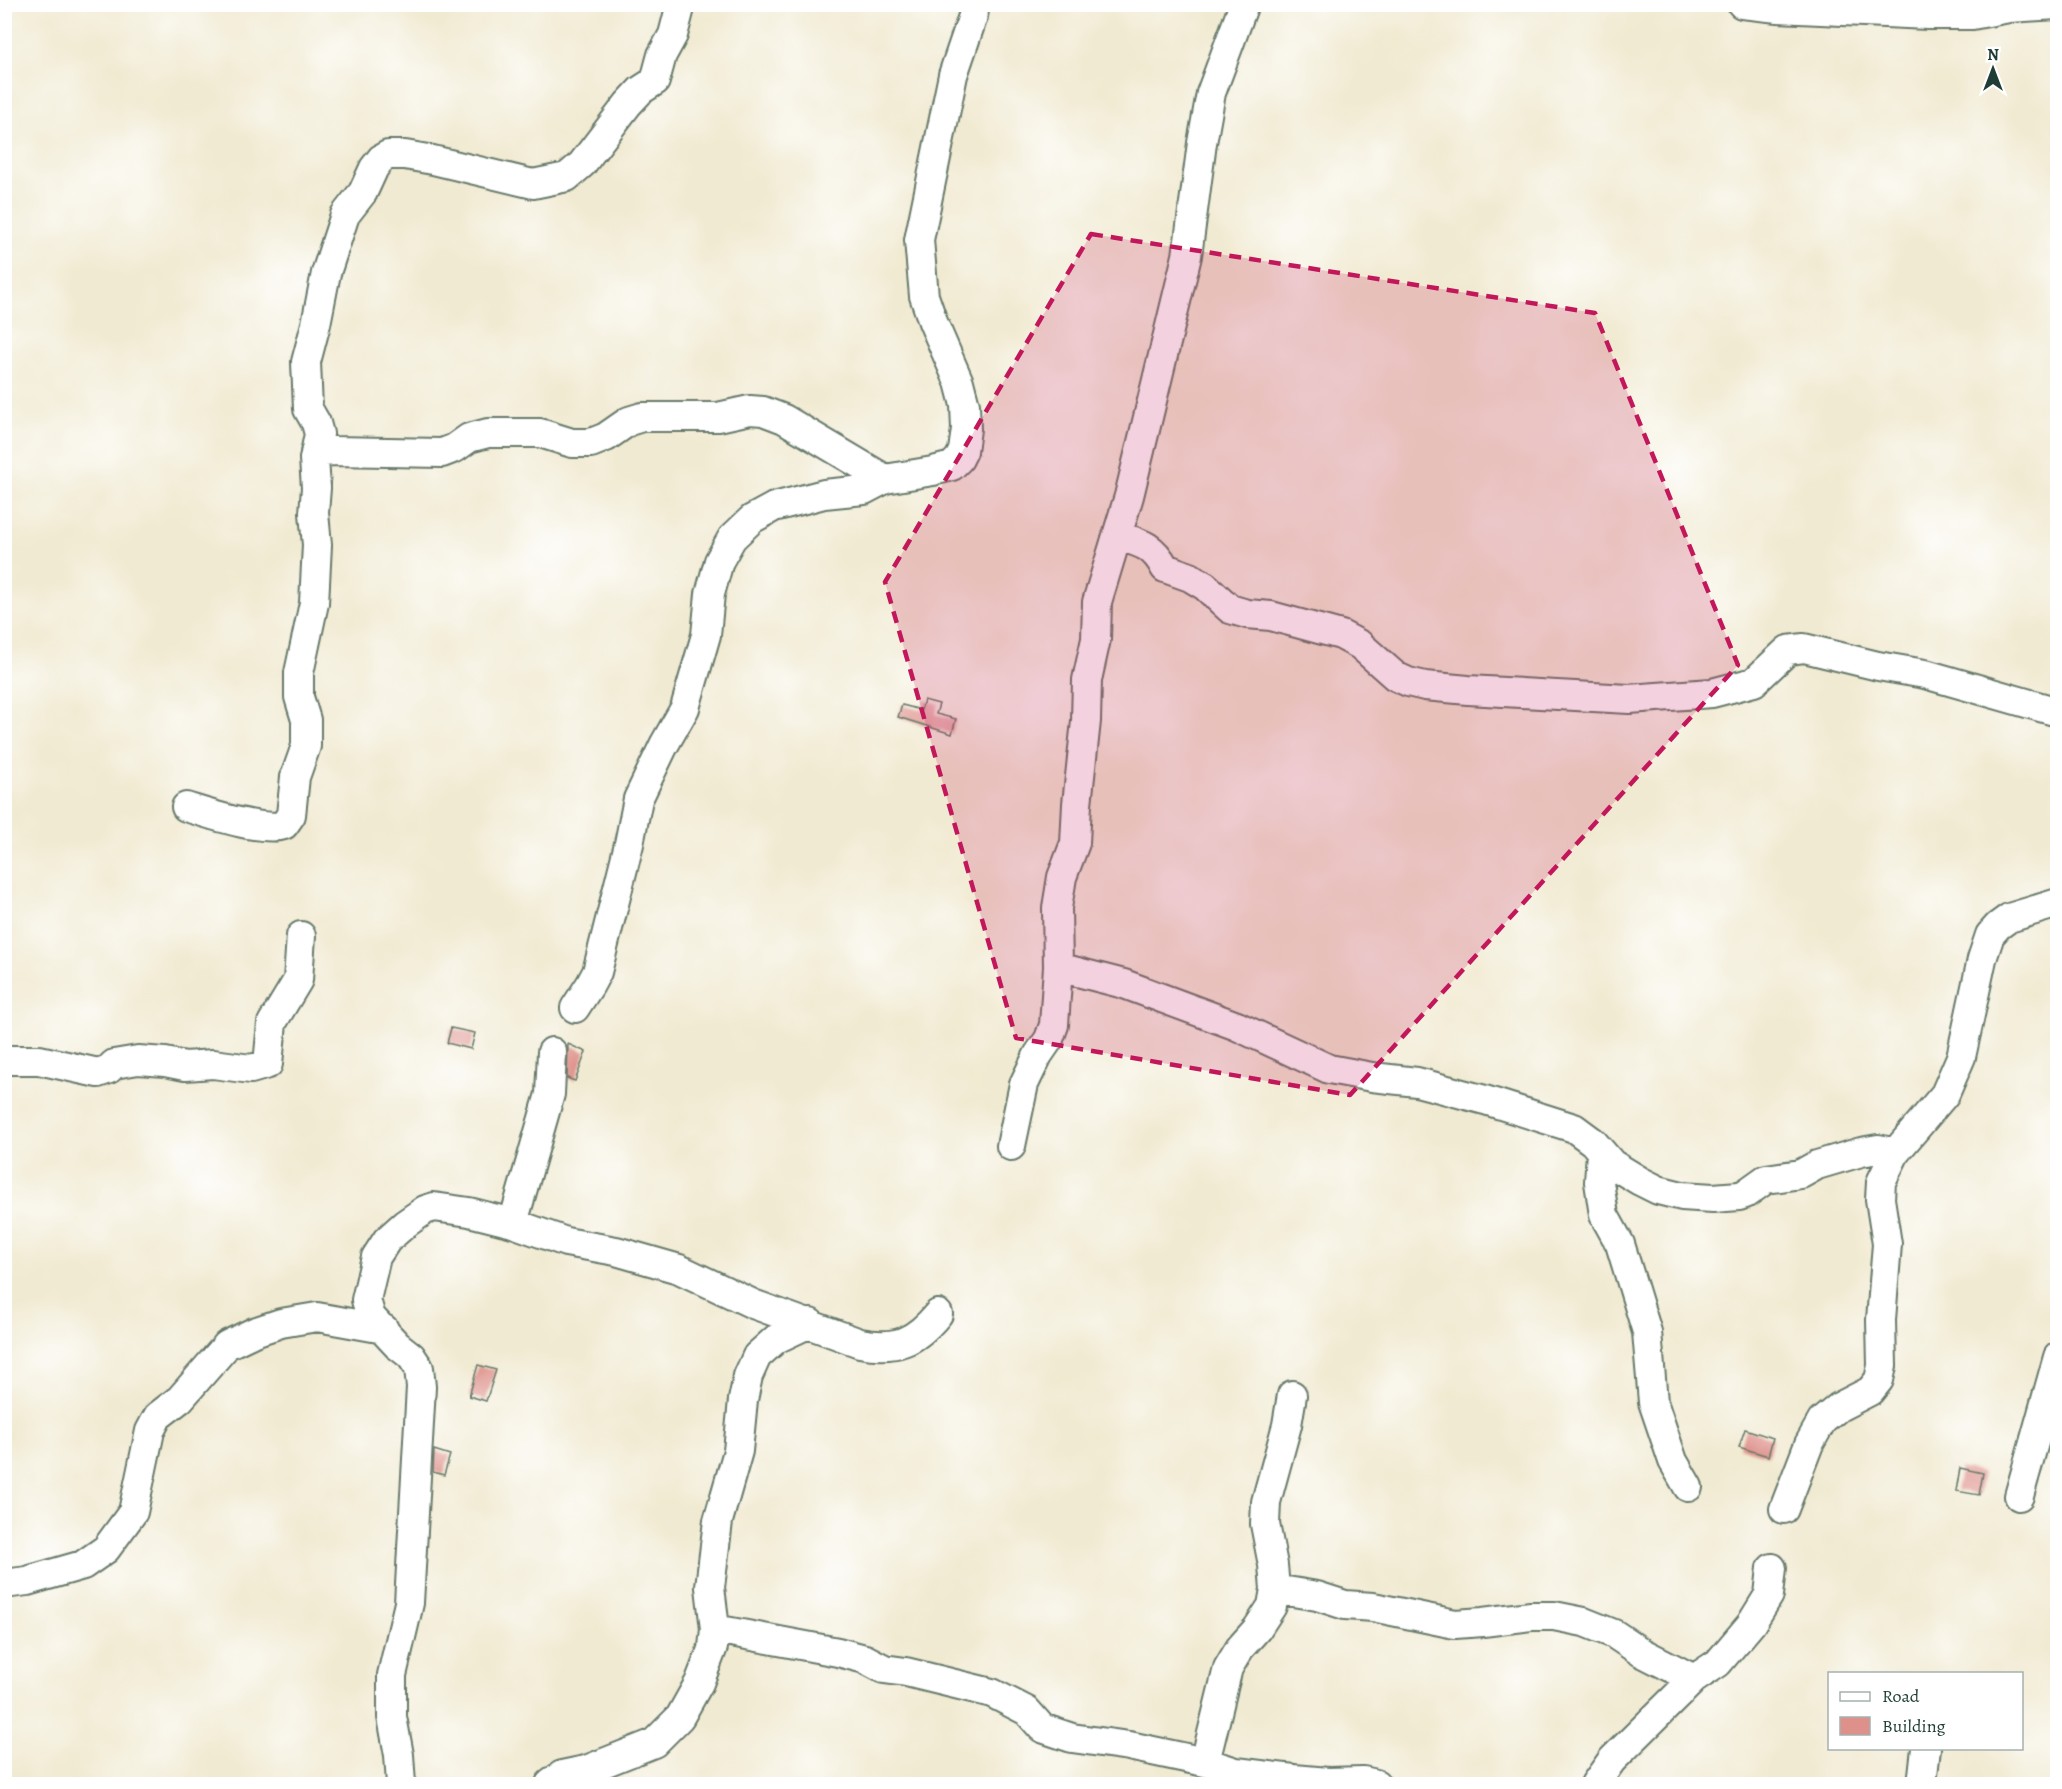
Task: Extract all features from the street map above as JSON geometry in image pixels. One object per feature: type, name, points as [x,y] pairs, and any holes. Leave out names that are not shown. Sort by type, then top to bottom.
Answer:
[{"type":"street","points":[[186,807],[222,819],[276,827],[285,825],[291,815],[295,777],[306,746],[306,720],[299,697],[298,673],[314,603],[317,545],[314,513],[315,453],[319,434],[308,409],[306,362],[326,273],[345,215],[363,192],[374,168],[381,159],[388,155],[405,155],[433,160],[533,184],[567,177],[582,164],[634,97],[655,81],[662,55],[673,35],[681,4]]},
{"type":"street","points":[[574,1008],[597,972],[638,799],[685,708],[706,635],[711,594],[719,561],[732,538],[752,519],[774,507],[824,494],[864,490],[885,479],[952,466],[963,451],[966,429],[964,405],[959,382],[924,296],[919,240],[953,75],[974,16],[975,4]]},
{"type":"street","points":[[1011,1146],[1024,1084],[1049,1039],[1054,1025],[1058,967],[1057,908],[1062,877],[1075,843],[1086,721],[1087,680],[1096,639],[1097,602],[1118,536],[1187,256],[1211,93],[1244,4]]},
{"type":"street","points":[[1742,4],[1778,8],[1928,15],[1972,15],[2010,8],[2058,5]]},
{"type":"street","points":[[315,453],[333,451],[442,453],[470,438],[488,433],[512,431],[527,434],[540,433],[572,443],[591,443],[606,437],[629,421],[642,417],[718,417],[750,410],[763,411],[784,419],[885,479]]},
{"type":"street","points":[[1118,536],[1142,544],[1158,554],[1165,568],[1190,577],[1205,586],[1230,609],[1247,614],[1271,616],[1341,635],[1360,645],[1395,676],[1425,686],[1629,699],[1712,693],[1754,682],[1788,650],[1804,648],[1878,666],[1925,674],[2058,712]]},
{"type":"street","points":[[1784,1509],[1809,1444],[1822,1421],[1839,1407],[1870,1391],[1879,1380],[1882,1366],[1881,1320],[1887,1244],[1880,1198],[1881,1182],[1895,1153],[1945,1094],[1961,1057],[1982,959],[1990,935],[2010,918],[2058,903]]},
{"type":"street","points":[[4,1060],[39,1060],[98,1072],[109,1069],[114,1064],[138,1060],[186,1066],[213,1064],[261,1068],[268,1064],[272,1023],[298,980],[301,936]]},
{"type":"street","points":[[1058,967],[1124,984],[1228,1022],[1329,1069],[1417,1082],[1485,1100],[1574,1128],[1586,1136],[1612,1164],[1658,1190],[1682,1196],[1713,1198],[1739,1196],[1766,1179],[1801,1174],[1818,1165],[1862,1152],[1878,1149],[1895,1153]]},
{"type":"street","points":[[513,1223],[550,1095],[552,1052]]},
{"type":"street","points":[[1601,1152],[1599,1182],[1604,1215],[1620,1244],[1647,1332],[1653,1402],[1673,1461],[1688,1487]]},
{"type":"street","points":[[401,1785],[399,1755],[392,1717],[392,1675],[409,1603],[421,1387],[418,1368],[411,1356],[371,1317],[366,1300],[376,1257],[387,1240],[405,1224],[425,1210],[434,1207],[468,1212],[513,1223],[566,1242],[616,1251],[679,1269],[753,1304],[860,1343],[877,1346],[911,1340],[924,1331],[938,1314]]},
{"type":"street","points":[[4,1584],[27,1581],[83,1565],[106,1549],[133,1512],[150,1431],[158,1416],[180,1399],[227,1344],[281,1323],[317,1317],[384,1329]]},
{"type":"street","points":[[550,1785],[562,1775],[586,1770],[654,1743],[680,1717],[699,1683],[713,1647],[715,1629],[710,1587],[717,1532],[738,1451],[748,1376],[757,1356],[776,1339],[810,1323]]},
{"type":"street","points":[[2019,1496],[2058,1357]]},
{"type":"street","points":[[1205,1762],[1228,1668],[1272,1605],[1275,1589],[1265,1524],[1266,1502],[1293,1395]]},
{"type":"street","points":[[1595,1785],[1612,1760],[1694,1679],[1718,1663],[1751,1624],[1769,1594],[1772,1568]]},
{"type":"street","points":[[1275,1589],[1317,1596],[1345,1605],[1373,1607],[1455,1624],[1531,1616],[1554,1616],[1584,1622],[1614,1634],[1641,1652],[1694,1679]]},
{"type":"street","points":[[715,1629],[838,1652],[865,1659],[884,1669],[906,1672],[992,1693],[1027,1711],[1042,1728],[1072,1738],[1130,1746],[1205,1762],[1236,1772],[1294,1782],[1355,1780],[1376,1785]]},
{"type":"street","points":[[1922,1785],[1926,1750]]},
{"type":"highlighted area","points":[[1091,234],[1595,313],[1738,665],[1350,1095],[1016,1038],[885,582]]},
{"type":"building","points":[[924,700],[939,704],[936,714],[956,719],[952,734],[898,717],[902,705],[921,710]]},
{"type":"building","points":[[451,1028],[475,1033],[471,1049],[447,1043]]},
{"type":"building","points":[[568,1044],[586,1052],[575,1081],[567,1078]]},
{"type":"building","points":[[478,1365],[496,1370],[486,1401],[469,1396]]},
{"type":"building","points":[[1745,1429],[1773,1438],[1768,1456],[1739,1447]]},
{"type":"building","points":[[434,1450],[450,1455],[444,1475],[433,1472]]},
{"type":"building","points":[[1960,1468],[1983,1473],[1979,1495],[1956,1491]]}]
